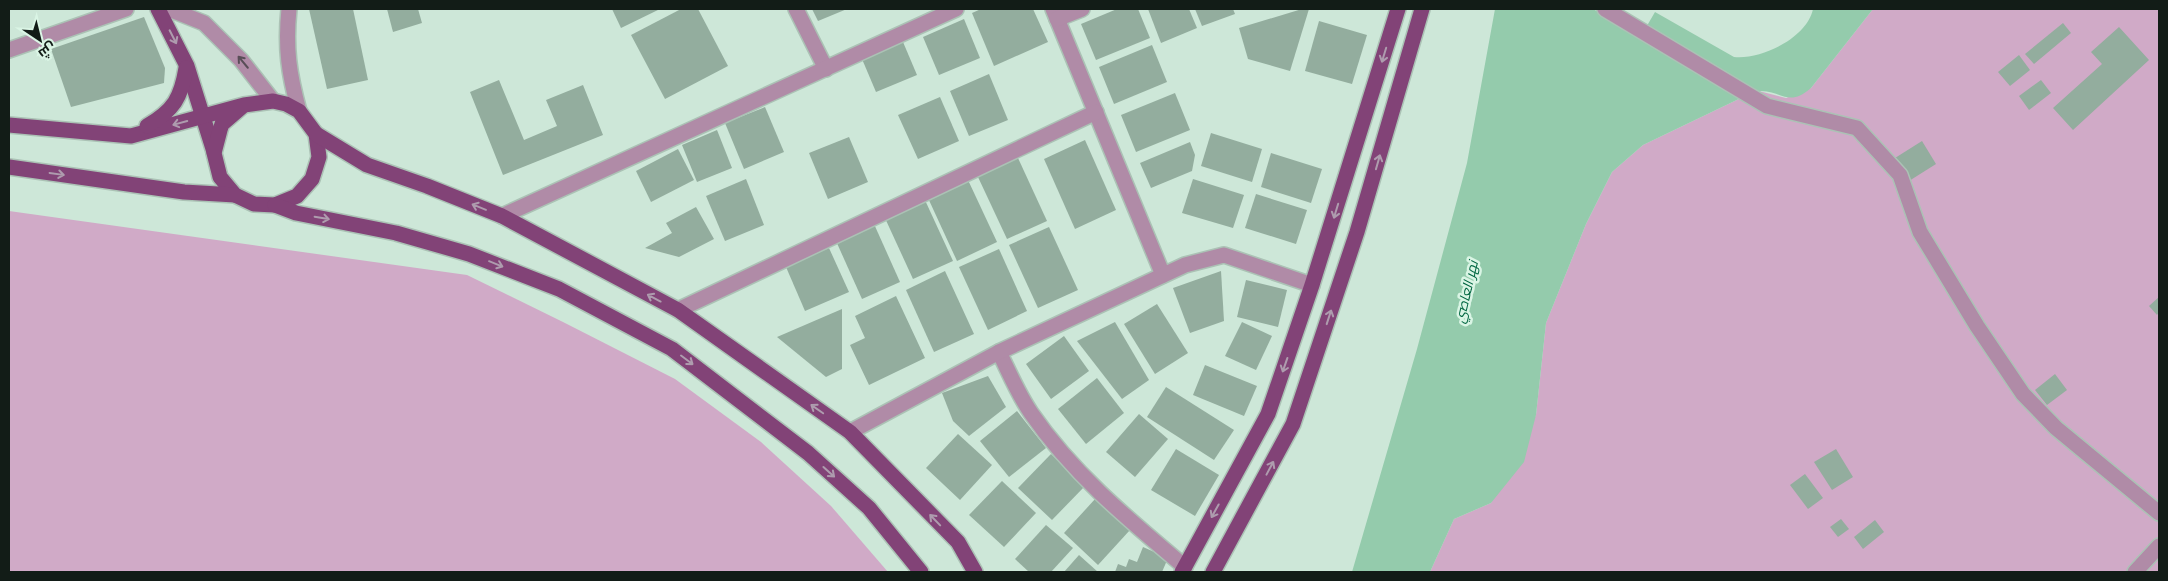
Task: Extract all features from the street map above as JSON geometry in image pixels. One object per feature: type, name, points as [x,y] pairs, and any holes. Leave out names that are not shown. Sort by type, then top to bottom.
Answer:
[{"type":"main road","points":[[158,9],[187,66],[220,177],[235,195]]},
{"type":"main road","points":[[1184,570],[1268,414],[1312,285],[1398,9]]},
{"type":"main road","points":[[1213,572],[1293,424],[1357,232],[1422,9]]},
{"type":"main road","points":[[131,136],[163,117],[174,106],[183,86],[187,66]]},
{"type":"main road","points":[[9,125],[131,136],[244,105],[272,101],[286,104],[299,111],[316,134],[367,165],[427,186],[502,216],[678,310],[850,432],[958,542],[984,572]]},
{"type":"main road","points":[[214,153],[222,124],[244,105]]},
{"type":"main road","points":[[275,205],[297,196],[312,179],[319,157],[316,134]]},
{"type":"main road","points":[[9,167],[184,192],[235,195],[254,204],[275,205],[296,213],[396,233],[469,254],[559,290],[672,349],[808,453],[869,508],[921,572]]},
{"type":"main road","points":[[958,542],[974,572]]},
{"type":"street","points":[[9,50],[126,9]]},
{"type":"street","points":[[169,9],[204,23],[241,60],[272,101]]},
{"type":"street","points":[[289,9],[287,30],[288,66],[299,111]]},
{"type":"street","points":[[796,9],[826,69]]},
{"type":"street","points":[[502,216],[956,9]]},
{"type":"street","points":[[1082,9],[1055,14],[1163,275]]},
{"type":"street","points":[[1605,9],[1768,106],[1857,128],[1900,175],[1920,232],[1977,326],[2023,394],[2056,428],[2159,513]]},
{"type":"street","points":[[678,310],[1096,112]]},
{"type":"street","points":[[850,432],[999,352],[1185,264],[1224,255],[1312,285]]},
{"type":"street","points":[[999,352],[1030,412],[1074,468],[1116,509],[1184,570]]},
{"type":"street","points":[[2135,572],[2159,546]]},
{"type":"shaded area","points":[[1873,9],[2159,9],[2159,572],[1430,572],[1454,519],[1491,503],[1536,415],[1546,323],[1586,224],[1612,172],[1643,145],[1745,96],[1759,91],[1786,98],[1811,88]]},
{"type":"shaded area","points":[[9,211],[467,275],[675,379],[761,442],[831,506],[888,572],[9,572]]},
{"type":"water","name":"نهر العاصي","points":[[1495,9],[1593,9],[1641,36],[1655,12],[1734,57],[1745,57],[1769,51],[1792,38],[1809,20],[1813,9],[1873,9],[1811,88],[1803,94],[1792,98],[1761,91],[1751,94],[1643,145],[1612,172],[1586,224],[1546,323],[1536,415],[1524,462],[1491,503],[1454,519],[1430,572],[1352,572],[1417,349],[1467,163]]},
{"type":"building","points":[[309,9],[353,9],[368,80],[327,89]]},
{"type":"building","points":[[387,9],[418,9],[422,23],[393,32]]},
{"type":"building","points":[[612,9],[660,9],[621,28]]},
{"type":"building","points":[[681,9],[698,9],[728,66],[665,99],[631,35]]},
{"type":"building","points":[[812,9],[847,9],[818,21]]},
{"type":"building","points":[[981,9],[1033,9],[1048,42],[994,66],[972,13]]},
{"type":"building","points":[[1117,9],[1138,9],[1150,38],[1096,60],[1081,24]]},
{"type":"building","points":[[1148,9],[1189,9],[1197,28],[1161,43]]},
{"type":"building","points":[[1195,9],[1233,9],[1235,14],[1202,26]]},
{"type":"building","points":[[1302,9],[1309,9],[1290,71],[1248,59],[1239,28]]},
{"type":"building","points":[[144,17],[165,68],[164,83],[71,107],[51,49]]},
{"type":"building","points":[[964,19],[980,58],[939,75],[923,37]]},
{"type":"building","points":[[1319,21],[1367,35],[1352,84],[1305,71]]},
{"type":"building","points":[[2063,23],[2071,33],[2034,64],[2025,54]]},
{"type":"building","points":[[2119,27],[2149,60],[2073,130],[2053,108],[2102,64],[2091,52]]},
{"type":"building","points":[[903,42],[917,75],[876,92],[862,59]]},
{"type":"building","points":[[1152,45],[1167,82],[1114,104],[1099,67]]},
{"type":"building","points":[[2019,55],[2030,70],[2010,86],[1998,72]]},
{"type":"building","points":[[989,74],[1008,120],[969,136],[950,91]]},
{"type":"building","points":[[499,80],[524,140],[557,126],[546,100],[583,85],[603,135],[503,175],[470,92]]},
{"type":"building","points":[[2041,80],[2051,93],[2029,110],[2019,96]]},
{"type":"building","points":[[1175,93],[1190,130],[1136,152],[1121,115]]},
{"type":"building","points":[[940,97],[959,141],[918,159],[898,115]]},
{"type":"building","points":[[765,107],[784,152],[744,169],[725,123]]},
{"type":"building","points":[[717,130],[732,168],[697,182],[682,145]]},
{"type":"building","points":[[1211,133],[1262,149],[1252,182],[1201,166]]},
{"type":"building","points":[[849,137],[868,182],[828,199],[809,153]]},
{"type":"building","points":[[1085,140],[1116,210],[1075,229],[1044,159]]},
{"type":"building","points":[[1922,141],[1936,164],[1909,181],[1895,158]]},
{"type":"building","points":[[1190,142],[1195,155],[1192,171],[1151,188],[1140,163]]},
{"type":"building","points":[[678,149],[694,180],[651,202],[636,171]]},
{"type":"building","points":[[1271,153],[1322,169],[1311,203],[1261,187]]},
{"type":"building","points":[[1018,158],[1047,221],[1007,239],[978,177]]},
{"type":"building","points":[[746,179],[764,225],[725,241],[706,196]]},
{"type":"building","points":[[1193,179],[1244,195],[1233,228],[1182,213]]},
{"type":"building","points":[[968,180],[997,242],[957,261],[928,198]]},
{"type":"building","points":[[1256,194],[1307,210],[1296,244],[1245,228]]},
{"type":"building","points":[[924,198],[953,261],[913,279],[884,216]]},
{"type":"building","points":[[696,207],[714,239],[679,257],[645,248],[672,233],[666,223]]},
{"type":"building","points":[[874,224],[900,282],[862,299],[836,241]]},
{"type":"building","points":[[1049,227],[1078,290],[1038,308],[1009,245]]},
{"type":"building","points":[[829,248],[849,292],[805,311],[786,267]]},
{"type":"building","points":[[999,249],[1027,311],[988,330],[959,267]]},
{"type":"building","points":[[945,271],[974,334],[934,352],[906,290]]},
{"type":"building","points":[[1221,271],[1224,321],[1190,333],[1173,288]]},
{"type":"building","points":[[1246,280],[1287,290],[1278,327],[1237,317]]},
{"type":"building","points":[[896,296],[925,358],[869,385],[850,345],[865,338],[855,316]]},
{"type":"building","points":[[2159,297],[2159,312],[2157,315],[2149,306]]},
{"type":"building","points":[[1157,304],[1188,353],[1155,374],[1124,324]]},
{"type":"building","points":[[842,309],[842,369],[826,377],[777,337]]},
{"type":"building","points":[[1115,322],[1149,380],[1122,399],[1077,341]]},
{"type":"building","points":[[1242,322],[1272,336],[1256,370],[1225,356]]},
{"type":"building","points":[[1064,336],[1089,371],[1051,399],[1026,364]]},
{"type":"building","points":[[1205,365],[1257,386],[1244,416],[1193,395]]},
{"type":"building","points":[[2055,374],[2067,390],[2047,405],[2035,390]]},
{"type":"building","points":[[988,376],[1006,407],[969,436],[953,421],[942,393]]},
{"type":"building","points":[[1097,378],[1124,413],[1086,444],[1058,409]]},
{"type":"building","points":[[1166,387],[1234,430],[1214,460],[1147,417]]},
{"type":"building","points":[[1017,411],[1046,448],[1009,477],[980,441]]},
{"type":"building","points":[[1139,414],[1168,439],[1135,477],[1106,452]]},
{"type":"building","points":[[958,434],[992,465],[960,500],[926,468]]},
{"type":"building","points":[[1176,449],[1219,475],[1195,516],[1151,490]]},
{"type":"building","points":[[1836,449],[1853,477],[1832,490],[1814,462]]},
{"type":"building","points":[[1051,454],[1085,486],[1052,520],[1018,488]]},
{"type":"building","points":[[1805,474],[1823,498],[1808,509],[1790,485]]},
{"type":"building","points":[[1002,481],[1036,513],[1004,547],[969,515]]},
{"type":"building","points":[[1096,498],[1130,530],[1098,565],[1064,533]]},
{"type":"building","points":[[1841,519],[1849,529],[1838,537],[1830,527]]},
{"type":"building","points":[[1875,520],[1884,532],[1863,549],[1854,537]]},
{"type":"building","points":[[1046,525],[1073,548],[1051,572],[1029,572],[1015,559]]},
{"type":"building","points":[[1143,547],[1168,558],[1162,572],[1115,572],[1118,564],[1126,567],[1129,559],[1137,562]]},
{"type":"building","points":[[1079,555],[1098,572],[1064,572]]}]
